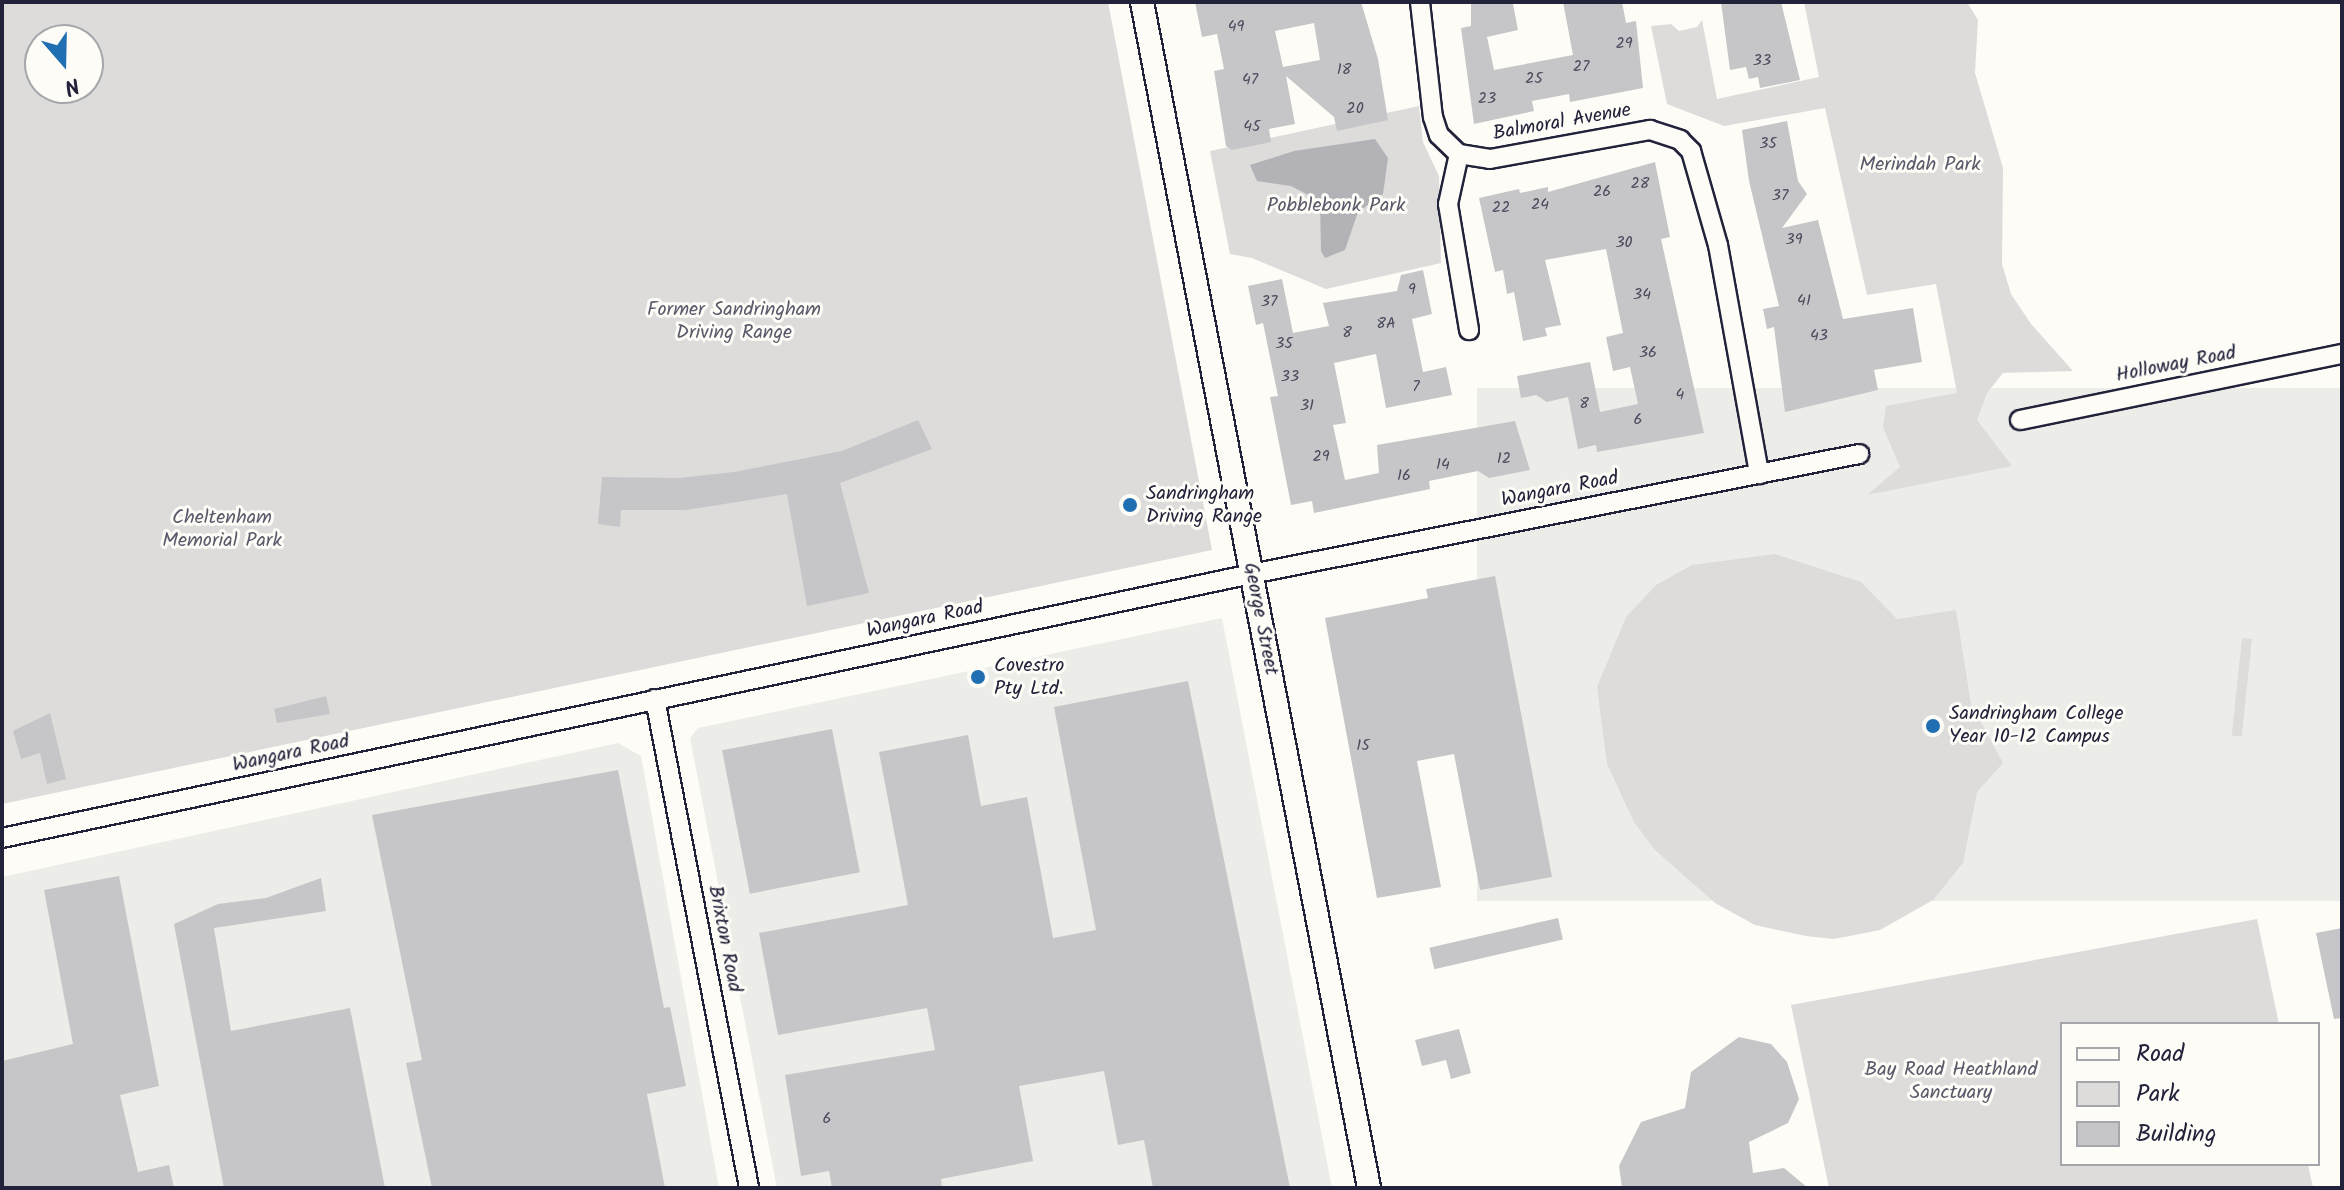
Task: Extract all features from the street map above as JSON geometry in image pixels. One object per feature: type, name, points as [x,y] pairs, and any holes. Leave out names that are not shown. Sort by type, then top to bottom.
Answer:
[{"type":"street","name":"George Street","points":[[1142,2],[1369,1188]]},
{"type":"street","points":[[1420,2],[1433,117],[1439,135],[1459,154],[1448,204],[1469,330]]},
{"type":"street","name":"Balmoral Avenue","points":[[1459,154],[1490,159],[1650,130],[1680,140],[1691,151],[1718,245],[1759,474]]},
{"type":"street","name":"Holloway Road","points":[[2020,420],[2342,354]]},
{"type":"street","name":"Wangara Road","points":[[2,838],[1251,574],[1859,454]]},
{"type":"street","name":"Brixton Road","points":[[655,699],[749,1188]]},
{"type":"shaded area","points":[[1375,139],[1388,158],[1383,194],[1358,212],[1345,250],[1325,258],[1321,251],[1320,201],[1291,186],[1257,181],[1250,165],[1294,151]]},
{"type":"shaded area","name":"Sandringham College Year 10-12 Campus","points":[[1477,388],[2342,388],[2342,901],[1477,901]]},
{"type":"shaded area","points":[[1222,618],[1332,1188],[777,1188],[690,738],[698,728]]},
{"type":"shaded area","points":[[618,743],[641,756],[719,1188],[2,1188],[2,877]]},
{"type":"green space","name":"Former Sandringham Driving Range","points":[[2,2],[1108,2],[1212,550],[2,804]]},
{"type":"green space","name":"Merindah Park","points":[[1804,2],[1967,2],[1978,20],[1975,73],[2003,168],[2002,264],[2011,294],[2031,324],[2073,371],[2003,373],[1987,393],[1977,420],[2012,466],[1867,495],[1900,467],[1883,427],[1886,406],[1957,393],[1936,284],[1867,295],[1825,108],[1724,126],[1667,104],[1651,26],[1671,24],[1679,31],[1697,27],[1702,20],[1717,99],[1819,77]]},
{"type":"green space","name":"Pobblebonk Park","points":[[1419,106],[1423,142],[1439,176],[1441,263],[1326,289],[1252,258],[1230,254],[1210,151]]},
{"type":"green space","points":[[1775,554],[1861,582],[1897,619],[1956,610],[1971,704],[2003,763],[1977,792],[1963,863],[1933,900],[1880,930],[1834,939],[1806,936],[1755,925],[1715,903],[1655,850],[1634,822],[1607,764],[1597,687],[1626,617],[1656,585],[1692,565]]},
{"type":"green space","points":[[2242,638],[2252,639],[2242,737],[2232,735]]},
{"type":"green space","name":"Bay Road Heathland Sanctuary","points":[[2257,919],[2279,1022],[2060,1022],[2060,1166],[2308,1166],[2313,1188],[1829,1188],[1791,1005]]},
{"type":"building","points":[[1195,2],[1361,2],[1378,59],[1388,120],[1337,131],[1334,117],[1286,76],[1295,124],[1269,129],[1271,142],[1232,150],[1226,146],[1214,71],[1224,69],[1217,34],[1202,37]],"holes":[[[1314,23],[1320,60],[1283,67],[1275,31]]]},
{"type":"building","points":[[1471,2],[1513,4],[1518,30],[1487,37],[1494,70],[1573,55],[1563,2],[1622,2],[1626,23],[1636,21],[1643,88],[1570,102],[1569,94],[1532,101],[1534,111],[1474,124],[1461,28],[1471,26]]},
{"type":"building","points":[[1721,2],[1781,2],[1800,80],[1760,88],[1758,77],[1749,79],[1746,67],[1730,70]]},
{"type":"building","points":[[1787,121],[1798,181],[1807,194],[1782,228],[1818,220],[1843,319],[1913,308],[1922,362],[1874,370],[1878,390],[1785,412],[1774,327],[1767,329],[1763,309],[1779,306],[1749,181],[1742,130]]},
{"type":"building","points":[[1655,162],[1670,237],[1661,239],[1704,433],[1597,452],[1596,445],[1578,449],[1568,397],[1547,402],[1536,395],[1521,398],[1517,376],[1590,362],[1600,412],[1638,404],[1630,367],[1613,371],[1606,337],[1623,333],[1606,249],[1545,260],[1561,325],[1545,328],[1547,336],[1523,341],[1514,292],[1507,294],[1503,270],[1495,272],[1479,198],[1519,189],[1520,193],[1548,187],[1548,192]]},
{"type":"building","points":[[1423,270],[1432,314],[1412,319],[1423,372],[1446,367],[1452,395],[1386,408],[1376,354],[1334,363],[1346,423],[1333,425],[1345,480],[1379,473],[1377,445],[1515,421],[1530,470],[1489,478],[1478,471],[1429,481],[1430,489],[1314,513],[1312,501],[1291,505],[1270,397],[1278,396],[1263,323],[1256,325],[1248,286],[1282,279],[1293,333],[1329,326],[1323,303],[1397,291],[1401,275]]},
{"type":"building","points":[[918,420],[932,449],[840,483],[869,593],[807,606],[787,494],[686,510],[621,510],[620,527],[598,524],[602,477],[678,478],[734,472],[842,451]]},
{"type":"building","points":[[1495,576],[1552,877],[1480,890],[1454,754],[1417,761],[1441,887],[1377,898],[1325,618],[1428,598],[1426,589]]},
{"type":"building","points":[[1188,681],[1290,1188],[1153,1188],[1144,1140],[1118,1145],[1104,1071],[1019,1086],[1033,1161],[941,1179],[942,1188],[832,1188],[829,1171],[801,1176],[785,1075],[935,1050],[927,1008],[778,1035],[759,933],[908,905],[879,752],[968,735],[981,806],[1027,797],[1053,938],[1096,930],[1054,707]]},
{"type":"building","points":[[326,696],[330,714],[277,723],[274,709]]},
{"type":"building","points":[[50,713],[66,779],[47,784],[40,753],[21,759],[13,731]]},
{"type":"building","points":[[832,729],[860,872],[750,894],[722,750]]},
{"type":"building","points":[[618,770],[664,1008],[670,1007],[686,1086],[647,1094],[665,1188],[432,1188],[406,1063],[422,1060],[372,815]]},
{"type":"building","points":[[119,876],[159,1086],[120,1095],[138,1172],[169,1165],[174,1188],[2,1188],[2,1061],[73,1044],[44,890]]},
{"type":"building","points":[[321,878],[326,911],[214,928],[231,1031],[350,1008],[385,1188],[224,1188],[174,924],[218,904],[266,898]]},
{"type":"building","points":[[1558,918],[1563,939],[1434,969],[1429,948]]},
{"type":"building","points":[[2342,928],[2342,1018],[2334,1019],[2316,933]]},
{"type":"building","points":[[1459,1029],[1471,1073],[1451,1079],[1446,1060],[1422,1066],[1415,1040]]},
{"type":"building","points":[[1739,1037],[1771,1044],[1787,1062],[1799,1099],[1788,1123],[1749,1142],[1753,1173],[1784,1168],[1808,1188],[1622,1188],[1619,1166],[1641,1122],[1685,1108],[1691,1072]]},
{"type":"place","name":"Sandringham Driving Range","points":[[1130,505]]},
{"type":"place","name":"Covestro Pty Ltd.","points":[[978,677]]},
{"type":"place","name":"Sandringham College Year 10-12 Campus","points":[[1933,726]]},
{"type":"park label","name":"Cheltenham Memorial Park","points":[[222,530]]}]
